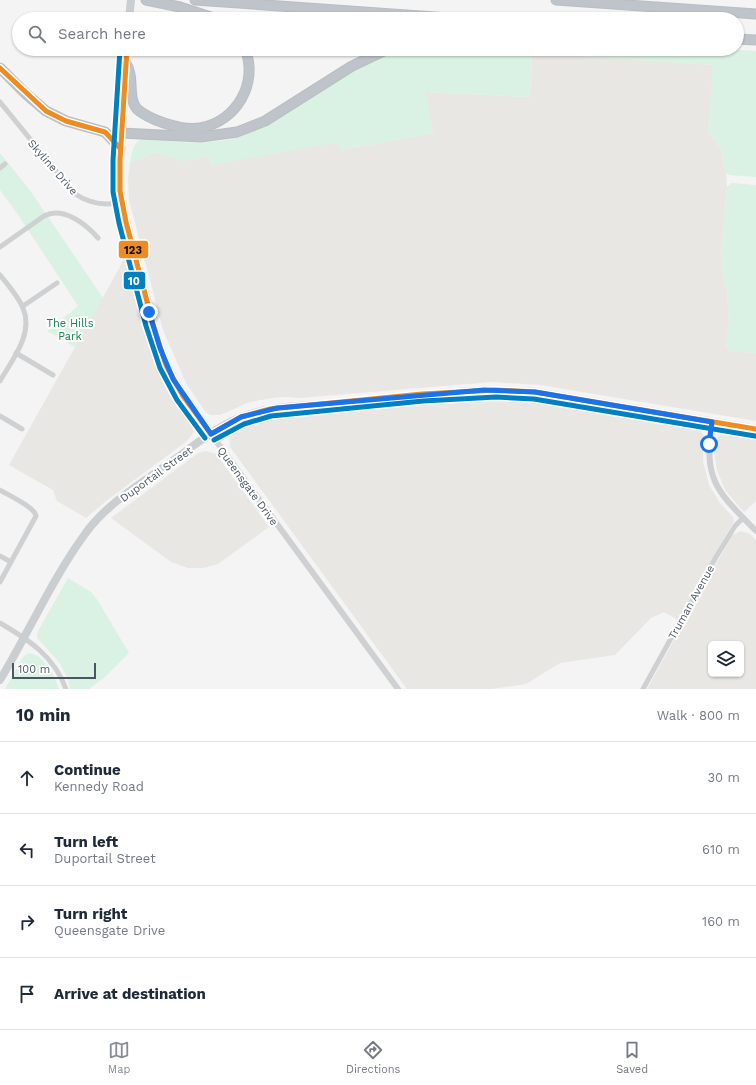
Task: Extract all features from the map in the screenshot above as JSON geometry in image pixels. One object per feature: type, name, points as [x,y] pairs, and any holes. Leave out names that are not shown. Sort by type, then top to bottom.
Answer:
[{"type":"highway","points":[[146,0],[180,6],[197,12]]},
{"type":"highway","points":[[195,0],[364,12]]},
{"type":"highway","points":[[556,0],[727,12]]},
{"type":"highway","points":[[582,0],[597,3]]},
{"type":"highway","points":[[744,13],[756,14]]},
{"type":"highway","points":[[744,39],[756,40]]},
{"type":"highway","points":[[126,63],[131,71],[132,100],[138,109],[149,117],[176,126],[200,128],[212,124],[226,116],[237,106],[242,98],[249,79],[247,56]]},
{"type":"highway","points":[[121,133],[201,137],[238,132],[265,121],[352,66],[373,56]]},
{"type":"highway","points":[[0,68],[26,94],[46,111],[66,121],[104,132],[120,148]]},
{"type":"main road","points":[[130,12],[131,0]]},
{"type":"main road","name":"Queensgate Drive","points":[[126,56],[120,148],[122,202],[149,312],[166,365],[183,396],[211,434]]},
{"type":"main road","name":"Duportail Street","points":[[0,680],[70,557],[98,518],[135,488],[211,434],[241,417],[263,410],[422,394],[496,390],[535,392],[756,429]]},
{"type":"street","name":"Skyline Drive","points":[[0,102],[73,192],[83,199],[102,204],[122,202]]},
{"type":"street","points":[[0,168],[5,164]]},
{"type":"street","points":[[0,247],[44,216],[51,213],[64,215],[82,223],[98,238]]},
{"type":"street","points":[[0,275],[23,306],[25,316],[25,332],[16,353],[0,381]]},
{"type":"street","points":[[23,306],[57,283]]},
{"type":"street","points":[[16,353],[53,375]]},
{"type":"street","points":[[0,416],[22,429]]},
{"type":"street","points":[[712,422],[708,450],[711,472],[723,496],[756,531]]},
{"type":"street","name":"Queensgate Drive","points":[[211,434],[398,689]]},
{"type":"street","points":[[0,490],[31,508],[36,513],[35,520],[0,582]]},
{"type":"street","name":"Truman Avenue","points":[[643,689],[716,557],[735,526],[743,518]]},
{"type":"street","points":[[0,556],[11,562]]},
{"type":"street","points":[[0,623],[25,637],[38,647],[58,671],[66,689]]},
{"type":"shaded area","points":[[532,56],[583,56],[714,65],[708,130],[720,148],[726,173],[727,187],[721,267],[727,290],[729,323],[726,346],[731,351],[756,353],[756,421],[540,385],[492,382],[299,398],[272,398],[250,402],[220,415],[211,415],[206,413],[186,383],[163,330],[129,200],[128,180],[130,163],[156,152],[183,161],[209,156],[211,164],[339,141],[341,150],[433,133],[425,92],[530,97]]},
{"type":"shaded area","points":[[126,256],[145,334],[155,362],[167,387],[191,424],[194,432],[187,441],[106,501],[86,518],[57,501],[53,490],[9,465]]},
{"type":"shaded area","points":[[494,398],[540,401],[698,428],[704,436],[703,461],[709,485],[720,503],[733,517],[734,521],[678,620],[664,612],[651,618],[615,655],[560,663],[526,684],[492,689],[407,689],[230,447],[229,436],[237,427],[268,418]]},
{"type":"shaded area","points":[[727,433],[756,438],[756,501],[744,512],[725,490],[717,470],[714,451],[716,440],[720,435]]},
{"type":"shaded area","points":[[206,451],[216,454],[269,527],[218,564],[203,568],[188,568],[171,562],[111,518],[198,453]]},
{"type":"shaded area","points":[[741,531],[750,534],[756,540],[756,689],[647,689],[732,535]]},
{"type":"green space","points":[[744,50],[756,51],[756,177],[729,175],[726,173],[720,148],[708,130],[713,65],[583,56],[744,56]]},
{"type":"green space","points":[[382,56],[532,56],[530,97],[426,92],[433,133],[341,150],[339,142],[211,165],[209,156],[183,161],[156,152],[130,163],[134,146],[142,139],[203,143],[226,140],[241,136],[282,116],[361,65]]},
{"type":"green space","name":"The Hills Park","points":[[0,153],[29,189],[103,298],[75,347],[47,331],[78,306],[19,216],[0,190]]},
{"type":"green space","points":[[732,183],[756,185],[756,353],[731,351],[726,346],[729,323],[727,290],[721,267],[721,255],[727,187]]},
{"type":"green space","points":[[68,578],[91,592],[129,653],[105,677],[89,689],[70,689],[68,679],[59,662],[37,638],[37,633]]},
{"type":"green space","points":[[28,653],[34,654],[44,661],[59,689],[5,689],[23,657]]},
{"type":"transit line","name":"10","points":[[120,56],[113,160],[113,192],[119,223],[146,326],[160,368],[177,400],[205,438]]},
{"type":"transit line","name":"123","points":[[127,56],[120,160],[120,191],[126,222],[153,324],[166,365],[183,396],[211,434]]},
{"type":"transit line","name":"123","points":[[0,68],[46,111],[66,121],[105,132],[120,148]]},
{"type":"transit line","name":"123","points":[[211,434],[241,417],[270,409],[422,394],[496,390],[535,392],[756,429]]},
{"type":"transit line","name":"10","points":[[214,440],[244,424],[271,416],[423,401],[496,397],[534,399],[755,436]]},
{"type":"route","points":[[149,312],[166,365],[173,379],[183,396],[211,434],[241,417],[270,409],[384,399],[422,394],[506,390],[535,392],[712,422],[709,444]]}]
